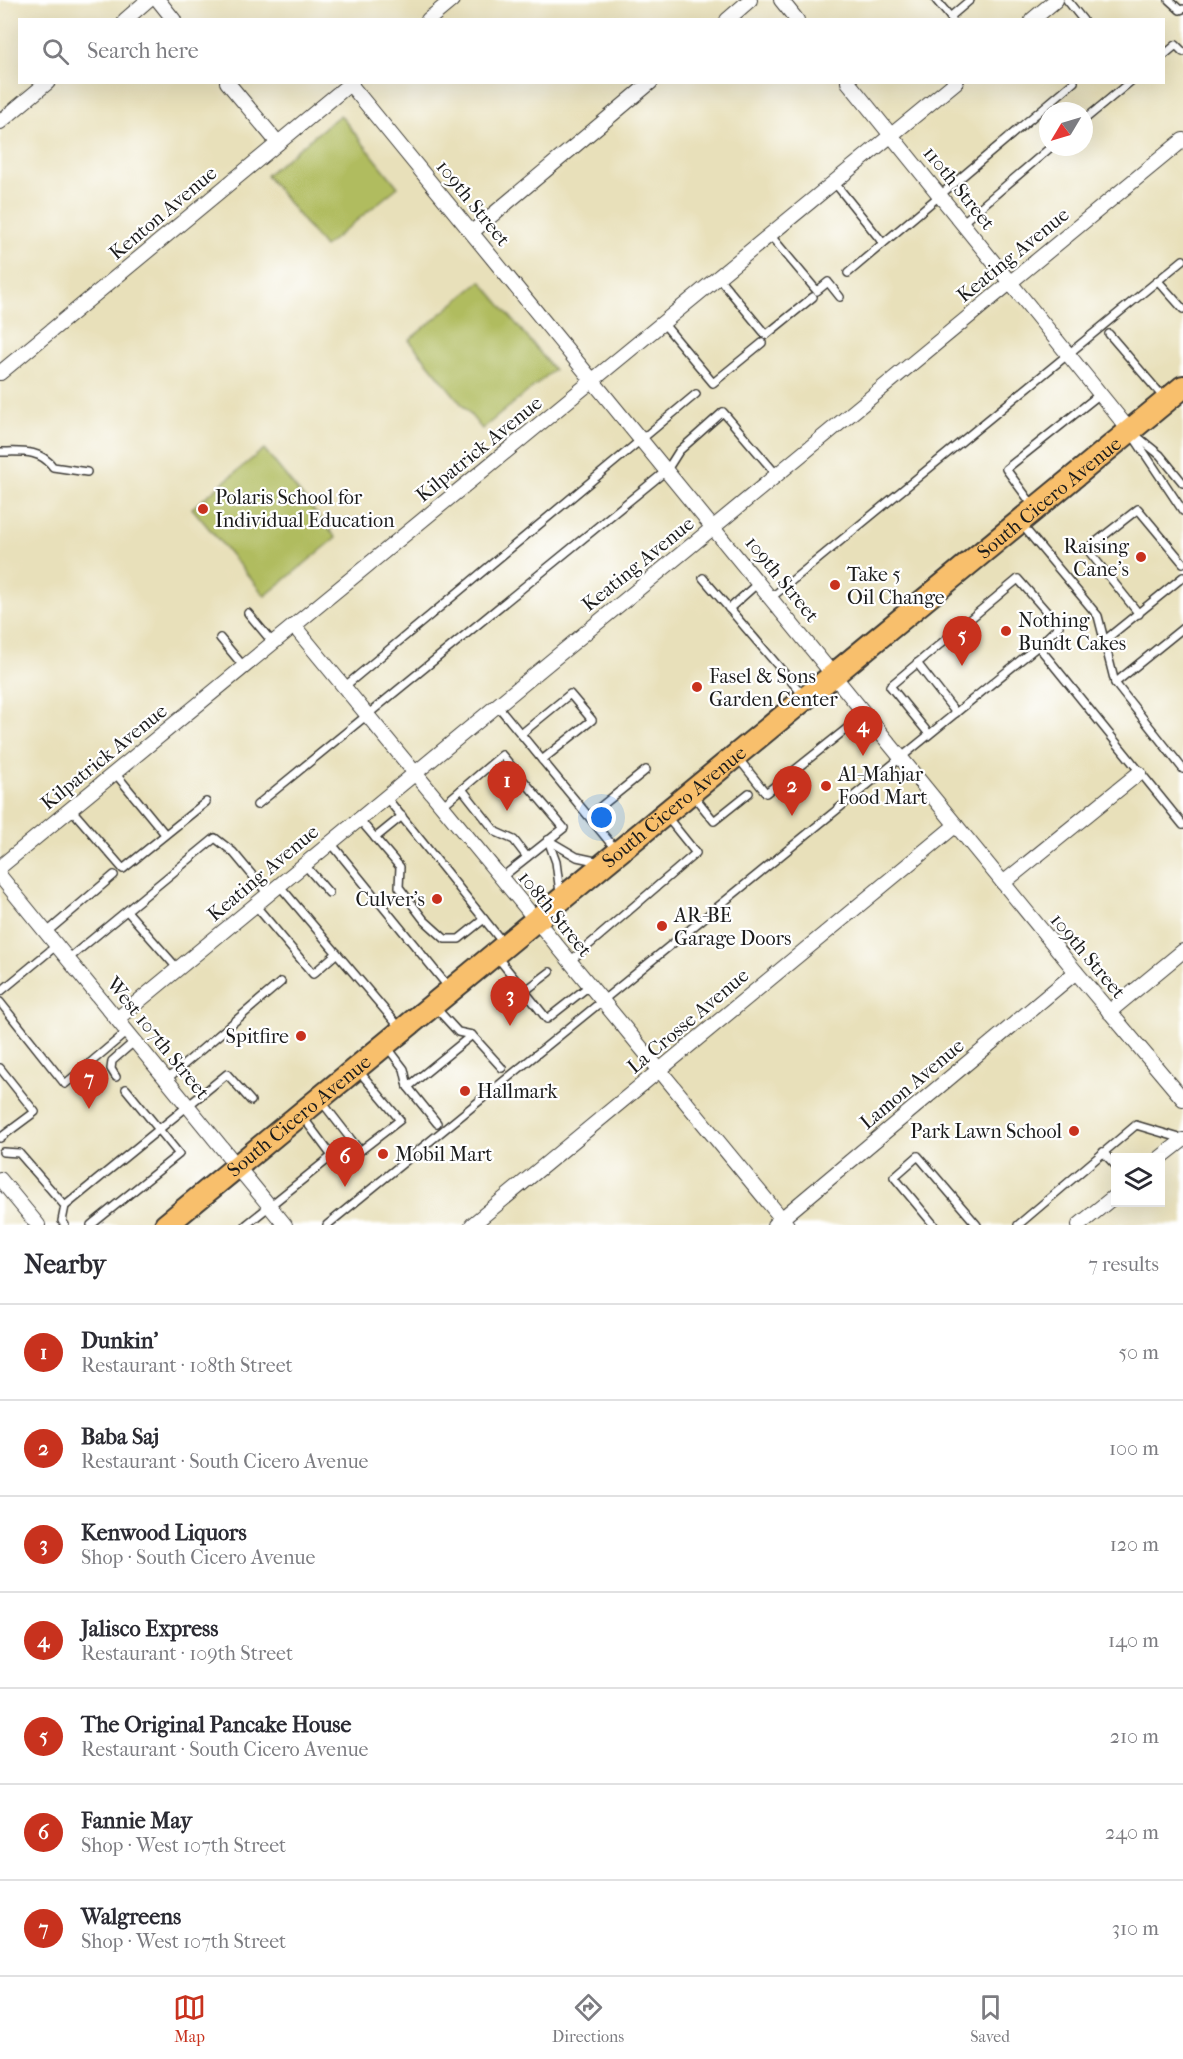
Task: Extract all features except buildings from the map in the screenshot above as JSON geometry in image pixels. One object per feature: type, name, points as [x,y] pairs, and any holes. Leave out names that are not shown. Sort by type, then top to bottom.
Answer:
[{"type":"main road","name":"South Cicero Avenue","points":[[166,1225],[1175,394]]},
{"type":"street","points":[[127,18],[148,0]]},
{"type":"street","points":[[158,0],[172,18]]},
{"type":"street","points":[[430,18],[452,0]]},
{"type":"street","points":[[729,18],[750,0]]},
{"type":"street","points":[[782,0],[796,18]]},
{"type":"street","points":[[1034,18],[1056,0]]},
{"type":"street","points":[[0,123],[46,84]]},
{"type":"street","points":[[229,84],[278,143]]},
{"type":"street","name":"Kenton Avenue","points":[[0,373],[350,84]]},
{"type":"street","name":"109th Street","points":[[352,84],[1003,883],[1183,1099]]},
{"type":"street","points":[[472,232],[649,84]]},
{"type":"street","name":"110th Street","points":[[850,84],[1130,431]]},
{"type":"street","name":"Kilpatrick Avenue","points":[[0,867],[954,84]]},
{"type":"street","name":"Keating Avenue","points":[[117,1019],[1183,140]]},
{"type":"street","name":"108th Street","points":[[294,626],[781,1223]]},
{"type":"street","points":[[1003,883],[1139,773]]},
{"type":"street","name":"La Crosse Avenue","points":[[472,1225],[956,825]]},
{"type":"street","name":"West 107th Street","points":[[0,876],[285,1225]]},
{"type":"street","points":[[1109,1012],[1183,951]]},
{"type":"street","name":"Lamon Avenue","points":[[781,1223],[1076,972]]},
{"type":"street","points":[[1165,1155],[1183,1139]]},
{"type":"street","points":[[0,1179],[38,1225]]},
{"type":"street","points":[[1079,1225],[1111,1199]]},
{"type":"lane","points":[[936,0],[951,18],[970,0]]},
{"type":"lane","points":[[1067,0],[1081,18]]},
{"type":"lane","points":[[1169,0],[1180,10],[1183,9]]},
{"type":"lane","points":[[1165,54],[1176,45],[1183,52]]},
{"type":"lane","points":[[848,273],[1072,84]]},
{"type":"lane","points":[[1093,113],[1128,84]]},
{"type":"lane","points":[[962,223],[1040,156]]},
{"type":"lane","points":[[834,182],[884,243]]},
{"type":"lane","points":[[770,235],[817,291],[828,282],[840,297]]},
{"type":"lane","points":[[772,597],[1183,260]]},
{"type":"lane","points":[[718,278],[766,334],[813,297]]},
{"type":"lane","points":[[1158,281],[1183,309]]},
{"type":"lane","points":[[663,323],[712,382],[762,343]]},
{"type":"lane","points":[[1109,334],[1175,394]]},
{"type":"lane","points":[[344,687],[696,394]]},
{"type":"lane","points":[[1100,394],[1006,469],[1028,516],[1098,616],[1115,683],[1183,769]]},
{"type":"lane","points":[[257,805],[667,470],[679,451],[723,412],[777,475]]},
{"type":"lane","points":[[1130,431],[1160,455],[1183,483]]},
{"type":"lane","points":[[1130,431],[1183,511]]},
{"type":"lane","points":[[0,452],[34,453],[46,457],[53,467],[87,472]]},
{"type":"lane","points":[[1139,614],[1088,549],[1138,509],[1183,563]]},
{"type":"lane","points":[[1105,640],[1183,577]]},
{"type":"lane","points":[[703,578],[806,699]]},
{"type":"lane","points":[[327,1225],[1038,646],[1059,626],[1017,579],[890,686],[929,734]]},
{"type":"lane","points":[[729,609],[759,582]]},
{"type":"lane","points":[[248,613],[273,644]]},
{"type":"lane","points":[[1115,683],[1183,628]]},
{"type":"lane","points":[[220,638],[244,667]]},
{"type":"lane","points":[[1038,646],[1183,825]]},
{"type":"lane","points":[[917,663],[956,713]]},
{"type":"lane","points":[[521,734],[570,694],[592,720],[542,760]]},
{"type":"lane","points":[[497,705],[589,816],[612,858]]},
{"type":"lane","points":[[736,756],[766,793],[866,713]]},
{"type":"lane","points":[[442,806],[502,755],[564,828],[501,878]]},
{"type":"lane","points":[[589,816],[646,770]]},
{"type":"lane","points":[[116,773],[165,834]]},
{"type":"lane","points":[[462,789],[496,832],[514,840],[527,857]]},
{"type":"lane","points":[[691,793],[714,821],[749,793]]},
{"type":"lane","points":[[386,797],[484,919],[525,992],[547,1019],[589,986]]},
{"type":"lane","points":[[71,809],[123,869],[206,802]]},
{"type":"lane","points":[[569,962],[696,854],[665,815]]},
{"type":"lane","points":[[375,838],[402,816]]},
{"type":"lane","points":[[359,819],[400,867],[399,887],[424,920],[446,939],[459,939],[484,919]]},
{"type":"lane","points":[[68,959],[215,838],[273,890],[337,954],[403,1030]]},
{"type":"lane","points":[[548,840],[577,857],[612,858]]},
{"type":"lane","points":[[548,840],[556,862],[561,900]]},
{"type":"lane","points":[[331,843],[451,991]]},
{"type":"lane","points":[[304,864],[329,893]]},
{"type":"lane","points":[[46,933],[114,875]]},
{"type":"lane","points":[[255,905],[314,974],[337,954]]},
{"type":"lane","points":[[127,911],[178,969]]},
{"type":"lane","points":[[0,992],[57,945]]},
{"type":"lane","points":[[525,992],[550,972]]},
{"type":"lane","points":[[167,1079],[281,982]]},
{"type":"lane","points":[[0,1002],[65,1084],[132,1036]]},
{"type":"lane","points":[[433,1006],[458,1032],[472,1035],[502,1068]]},
{"type":"lane","points":[[408,1087],[472,1035]]},
{"type":"lane","points":[[116,1077],[111,1070],[112,1061],[132,1036]]},
{"type":"lane","points":[[385,1045],[404,1069],[408,1087],[437,1123]]},
{"type":"lane","points":[[0,1068],[35,1112],[0,1138]]},
{"type":"lane","points":[[320,1099],[360,1151],[400,1120],[356,1068]]},
{"type":"lane","points":[[65,1225],[62,1221],[65,1206],[227,1074],[251,1101]]},
{"type":"lane","points":[[91,1225],[179,1154],[126,1089]]},
{"type":"lane","points":[[246,1225],[332,1156],[301,1114]]},
{"type":"lane","points":[[1018,1225],[1136,1125],[1183,1139]]},
{"type":"lane","points":[[1,1151],[19,1153],[65,1206]]},
{"type":"lane","points":[[1103,1152],[1111,1161]]},
{"type":"lane","points":[[934,1225],[894,1177],[918,1156],[977,1225]]},
{"type":"green space","points":[[340,115],[398,187],[324,247],[266,175]]},
{"type":"green space","points":[[481,281],[554,370],[482,429],[409,340]]},
{"type":"green space","points":[[264,449],[336,538],[265,596],[192,508]]},
{"type":"place","name":"Polaris School for Individual Education","points":[[203,509]]},
{"type":"place","name":"Raising Cane's","points":[[1141,557]]},
{"type":"place","name":"Take 5 Oil Change","points":[[835,585]]},
{"type":"place","name":"Nothing Bundt Cakes","points":[[1006,631]]},
{"type":"place","name":"The Original Pancake House","points":[[962,666]]},
{"type":"place","name":"Fasel & Sons Garden Center","points":[[697,687]]},
{"type":"place","name":"Jalisco Express","points":[[863,756]]},
{"type":"place","name":"Al-Mahjar Food Mart","points":[[826,786]]},
{"type":"place","name":"Dunkin'","points":[[507,811]]},
{"type":"place","name":"Baba Saj","points":[[792,816]]},
{"type":"place","name":"Culver's","points":[[437,899]]},
{"type":"place","name":"AR-BE Garage Doors","points":[[662,926]]},
{"type":"place","name":"Kenwood Liquors","points":[[510,1026]]},
{"type":"place","name":"Spitfire","points":[[301,1036]]},
{"type":"place","name":"Hallmark","points":[[465,1091]]},
{"type":"place","name":"Walgreens","points":[[89,1109]]},
{"type":"place","name":"Park Lawn School","points":[[1074,1131]]},
{"type":"place","name":"Mobil Mart","points":[[383,1154]]},
{"type":"place","name":"Fannie May","points":[[345,1187]]}]
